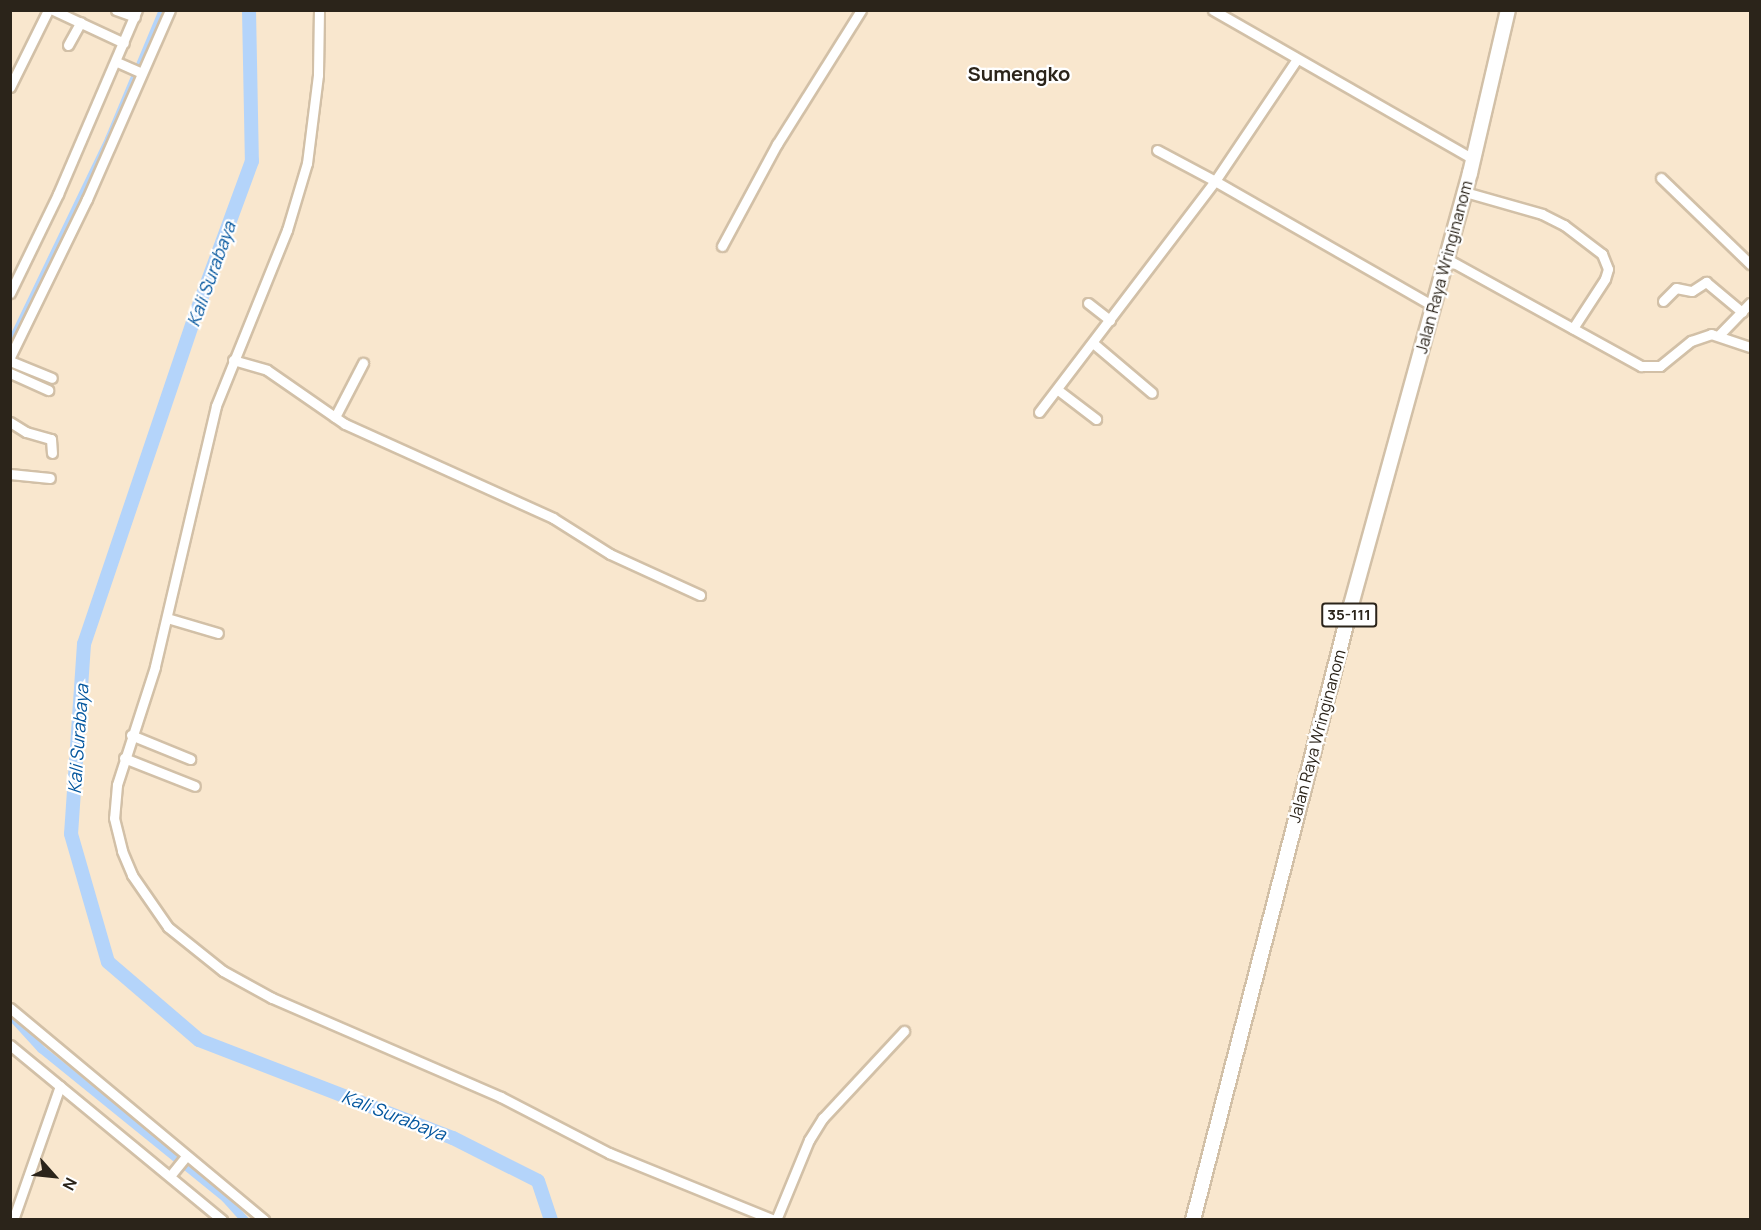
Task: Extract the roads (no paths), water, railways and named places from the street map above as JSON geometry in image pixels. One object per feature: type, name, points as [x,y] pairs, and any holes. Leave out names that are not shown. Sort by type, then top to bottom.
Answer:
[{"type":"main road","name":"Jalan Raya Wringinanom","points":[[1193,1220],[1465,192],[1508,10]]},
{"type":"street","points":[[10,87],[48,10]]},
{"type":"street","points":[[53,10],[124,42]]},
{"type":"street","points":[[10,293],[121,63],[132,14],[116,10]]},
{"type":"street","points":[[52,378],[10,359],[16,338],[170,10]]},
{"type":"street","points":[[319,10],[318,75],[307,163],[287,230],[214,413],[150,685],[124,758],[114,818],[132,875],[168,927],[213,965],[272,998],[501,1097],[609,1154],[775,1220],[809,1140],[823,1118],[904,1031]]},
{"type":"street","points":[[722,246],[777,144],[861,10]]},
{"type":"street","points":[[1213,10],[1228,14],[1297,59],[1473,159]]},
{"type":"street","points":[[68,45],[81,22]]},
{"type":"street","points":[[1039,412],[1215,181],[1297,59]]},
{"type":"street","points":[[121,63],[141,72]]},
{"type":"street","points":[[1157,150],[1433,306]]},
{"type":"street","points":[[1661,178],[1750,264]]},
{"type":"street","points":[[1465,192],[1542,214],[1580,235],[1602,254],[1608,269],[1605,279],[1573,328]]},
{"type":"street","points":[[1447,259],[1647,368],[1660,366],[1701,336],[1720,334],[1750,347]]},
{"type":"street","points":[[1663,301],[1677,288],[1692,291],[1706,282],[1742,312]]},
{"type":"street","points":[[1088,303],[1110,320]]},
{"type":"street","points":[[1720,334],[1750,303]]},
{"type":"street","points":[[1093,343],[1152,393]]},
{"type":"street","points":[[234,360],[267,370],[336,417],[553,518],[581,539],[700,595]]},
{"type":"street","points":[[336,417],[363,363]]},
{"type":"street","points":[[10,373],[48,390]]},
{"type":"street","points":[[1058,390],[1096,419]]},
{"type":"street","points":[[10,422],[26,432],[51,439],[52,453]]},
{"type":"street","points":[[10,474],[50,478]]},
{"type":"street","points":[[167,618],[218,633]]},
{"type":"street","points":[[131,735],[190,759]]},
{"type":"street","points":[[124,758],[195,786]]},
{"type":"street","points":[[10,1008],[185,1157],[264,1220]]},
{"type":"street","points":[[10,1045],[172,1174],[222,1220]]},
{"type":"street","points":[[13,1220],[60,1086]]},
{"type":"street","points":[[172,1174],[185,1157]]},
{"type":"waterway","points":[[10,345],[109,139],[163,10]]},
{"type":"waterway","name":"Kali Surabaya","points":[[249,10],[252,161],[194,319],[84,644],[71,834],[108,962],[199,1040],[453,1138],[538,1181],[551,1220]]},
{"type":"waterway","points":[[10,1015],[41,1049],[225,1198],[245,1220]]},
{"type":"district","name":"Sumengko","points":[[1019,73]]}]
